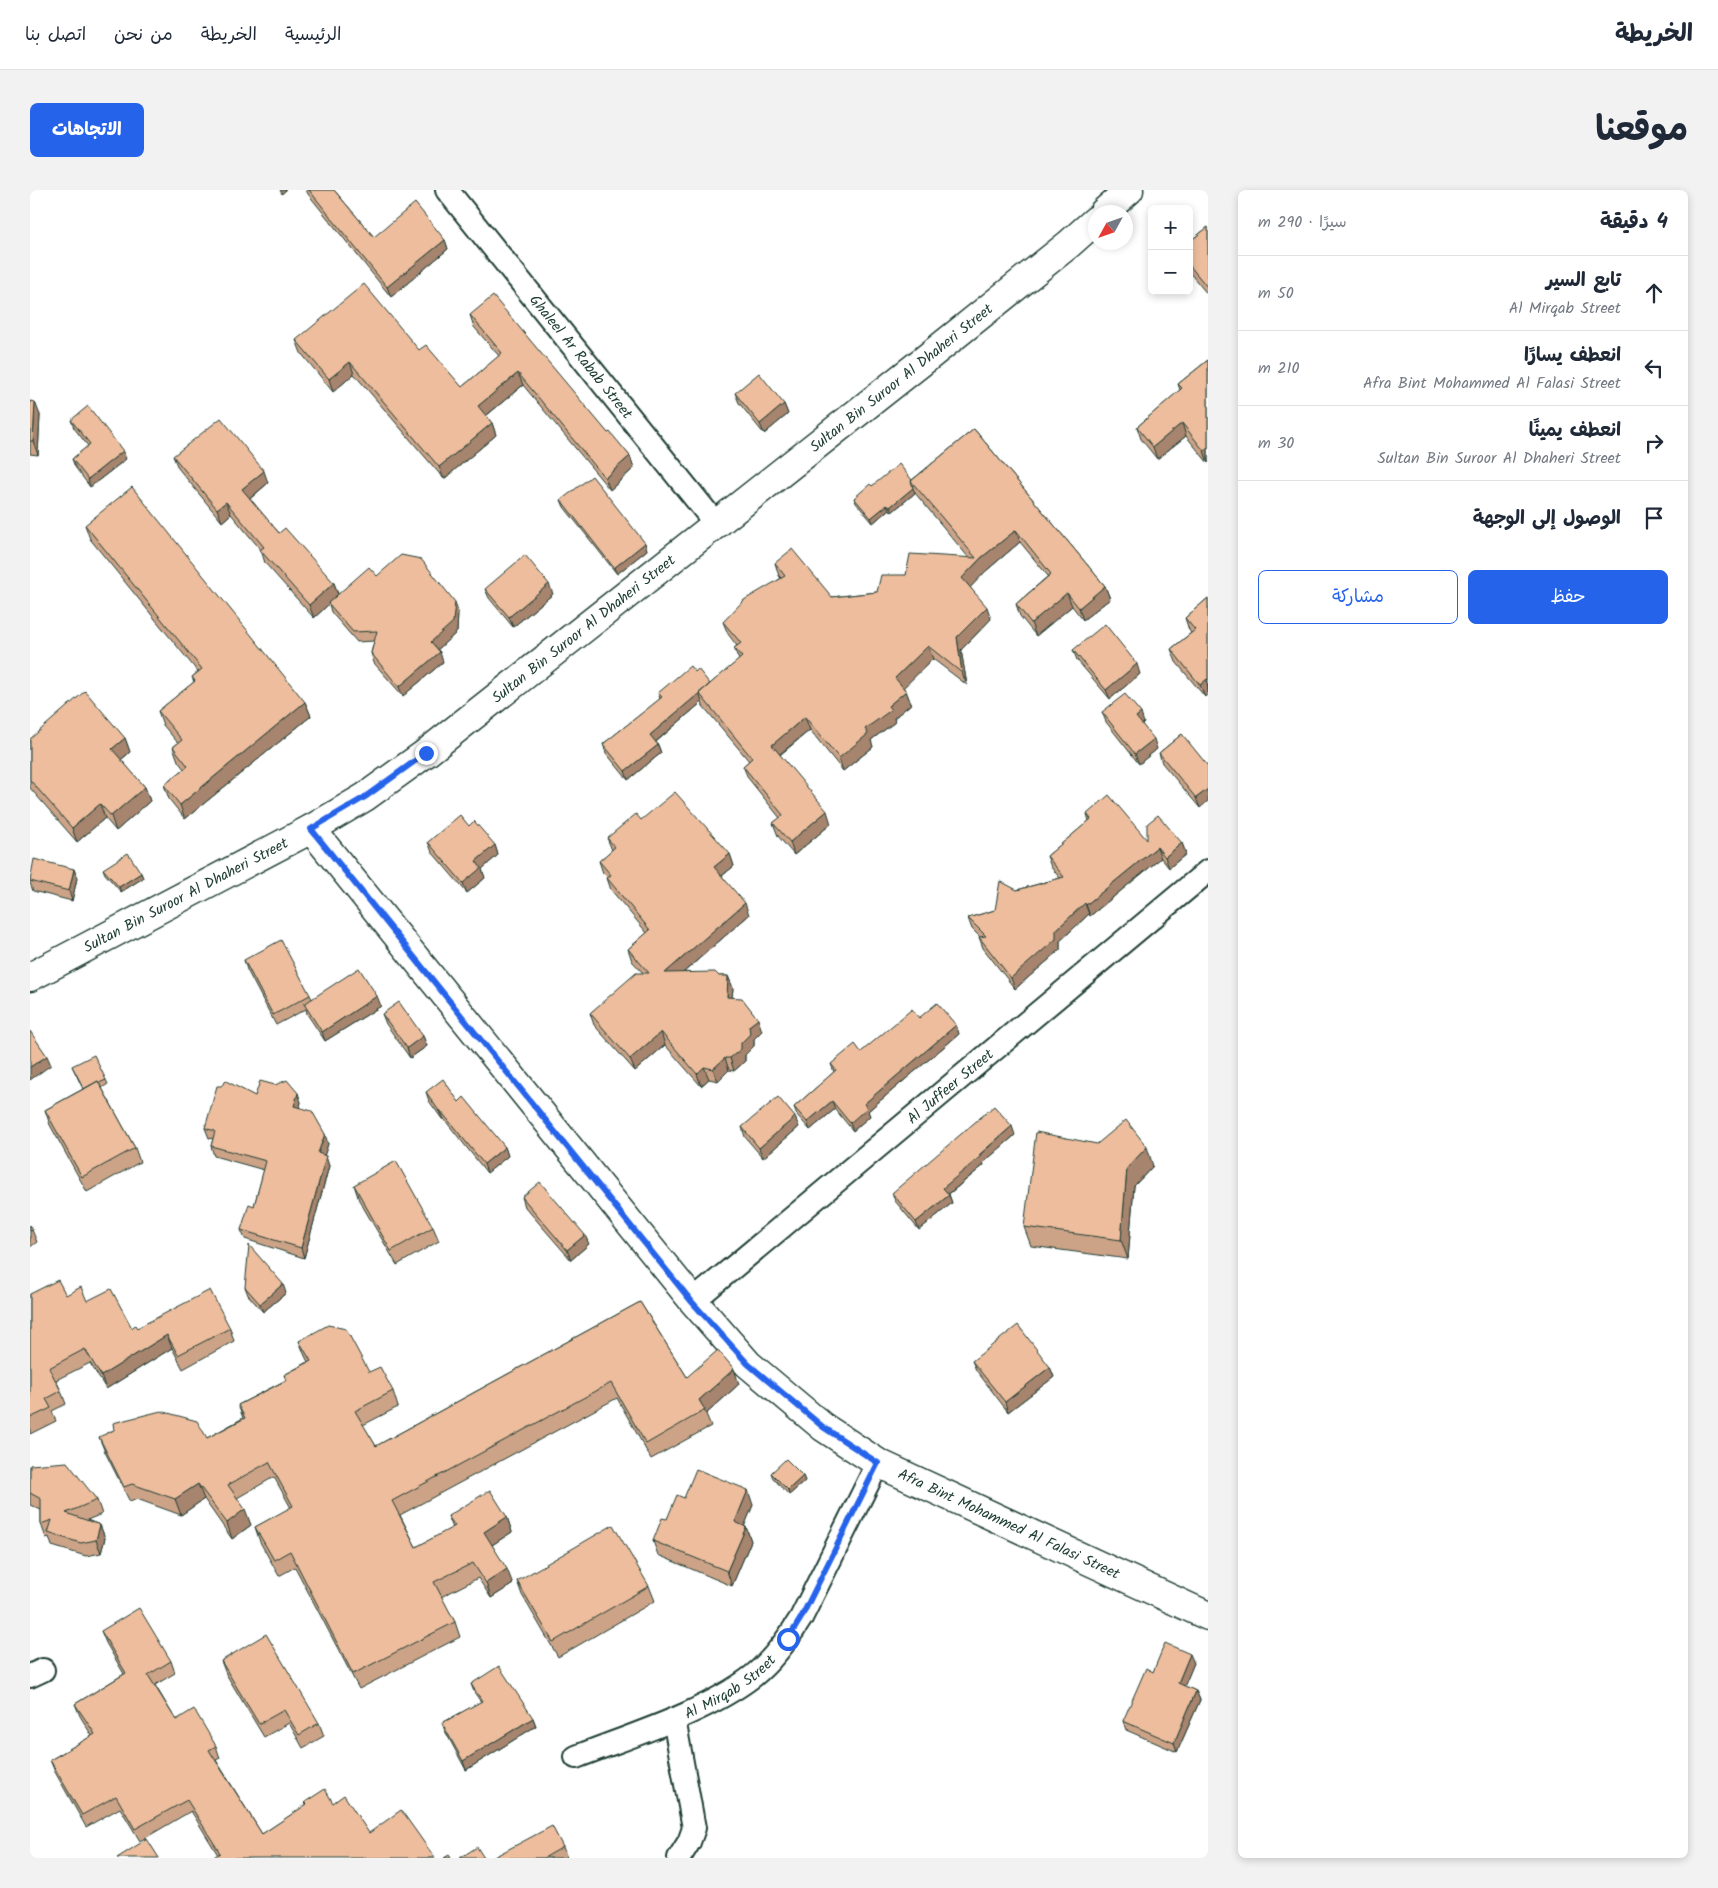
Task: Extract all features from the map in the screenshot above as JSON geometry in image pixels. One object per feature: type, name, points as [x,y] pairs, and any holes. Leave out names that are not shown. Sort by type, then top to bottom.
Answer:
[{"type":"street","name":"Ghaleel Ar Rabab Street","points":[[447,190],[716,524]]},
{"type":"street","points":[[1112,205],[1129,190]]},
{"type":"street","name":"Sultan Bin Suroor Al Dhaheri Street","points":[[30,976],[311,829],[365,797],[426,753],[947,342],[1088,227]]},
{"type":"street","name":"Afra Bint Mohammed Al Falasi Street","points":[[311,829],[692,1302],[748,1364],[823,1427],[878,1463],[1208,1616]]},
{"type":"street","name":"Al Juffeer Street","points":[[692,1302],[1208,871]]},
{"type":"street","name":"Al Mirqab Street","points":[[576,1757],[674,1719],[734,1689],[754,1675],[772,1658],[788,1639],[801,1618],[878,1463]]},
{"type":"street","name":"Al Mirqab Street","points":[[674,1719],[694,1828],[689,1842],[679,1858]]},
{"type":"building","points":[[309,190],[334,190],[374,237],[415,203],[445,240],[387,287]]},
{"type":"building","points":[[1208,227],[1208,288],[1193,270],[1193,239]]},
{"type":"building","points":[[364,284],[419,350],[426,345],[462,387],[502,353],[470,315],[493,296],[608,433],[610,432],[630,456],[605,478],[518,373],[478,406],[492,423],[439,467],[350,362],[329,379],[296,340]]},
{"type":"building","points":[[1208,360],[1208,448],[1204,451],[1182,423],[1153,447],[1137,427],[1182,388],[1178,384]]},
{"type":"building","points":[[759,373],[784,404],[760,424],[735,393]]},
{"type":"building","points":[[30,401],[35,402],[33,441],[30,441]]},
{"type":"building","points":[[88,406],[123,451],[88,479],[72,459],[90,444],[71,420]]},
{"type":"building","points":[[221,418],[264,471],[242,489],[279,533],[285,528],[334,583],[309,605],[260,550],[264,547],[226,502],[217,509],[173,456]]},
{"type":"building","points":[[974,429],[1105,586],[1079,608],[1067,593],[1031,623],[1016,604],[1051,574],[1016,530],[981,558],[962,578],[987,607],[957,637],[962,673],[928,646],[895,678],[906,691],[888,706],[891,710],[865,729],[868,734],[839,758],[805,717],[772,745],[827,811],[790,842],[773,823],[783,815],[743,766],[752,758],[699,693],[742,657],[734,648],[741,643],[723,622],[744,600],[785,576],[775,563],[792,549],[832,597],[877,592],[881,575],[906,575],[910,554],[976,558],[911,481]]},
{"type":"building","points":[[899,464],[912,480],[913,488],[890,507],[887,505],[871,518],[854,498],[870,484],[872,486]]},
{"type":"building","points":[[592,476],[645,543],[614,568],[561,500]]},
{"type":"building","points":[[132,487],[305,702],[180,805],[164,785],[188,766],[173,747],[182,740],[158,711],[195,681],[192,677],[202,669],[85,525]]},
{"type":"building","points":[[401,555],[421,559],[455,602],[453,622],[431,642],[440,652],[399,687],[371,653],[377,631],[353,632],[328,603],[369,567],[377,576]]},
{"type":"building","points":[[525,555],[549,584],[509,617],[485,589]]},
{"type":"building","points":[[1208,598],[1208,680],[1200,685],[1171,649],[1195,630],[1185,618]]},
{"type":"building","points":[[1105,624],[1137,664],[1106,690],[1073,650]]},
{"type":"building","points":[[690,666],[695,672],[698,669],[710,684],[650,735],[658,745],[625,771],[603,744],[662,697],[658,693]]},
{"type":"building","points":[[85,691],[125,738],[112,749],[145,787],[111,816],[100,804],[72,828],[30,780],[30,739]]},
{"type":"building","points":[[1125,694],[1141,713],[1136,717],[1154,739],[1135,754],[1102,712]]},
{"type":"building","points":[[1182,734],[1208,766],[1208,789],[1196,798],[1159,753]]},
{"type":"building","points":[[675,792],[730,854],[714,867],[745,903],[665,973],[715,972],[719,976],[728,976],[727,997],[742,998],[758,1019],[749,1026],[750,1034],[741,1043],[741,1049],[730,1058],[725,1058],[713,1069],[704,1067],[697,1074],[661,1032],[630,1059],[590,1013],[636,973],[649,973],[628,949],[650,930],[607,878],[611,875],[599,861],[615,847],[607,838],[636,814],[641,820]]},
{"type":"building","points":[[1109,795],[1147,840],[1147,824],[1158,815],[1182,843],[1165,857],[1157,847],[1086,905],[1085,903],[1056,930],[1056,939],[1011,978],[979,937],[986,936],[968,918],[995,910],[1000,881],[1017,890],[1064,877],[1047,856],[1091,819],[1087,814]]},
{"type":"building","points":[[460,815],[469,826],[474,821],[495,845],[476,861],[481,868],[463,883],[428,842]]},
{"type":"building","points":[[128,853],[141,873],[119,887],[103,869]]},
{"type":"building","points":[[34,859],[74,869],[69,891],[30,881]]},
{"type":"building","points":[[281,940],[310,995],[273,1015],[244,960]]},
{"type":"building","points":[[359,968],[377,996],[322,1032],[304,1004]]},
{"type":"building","points":[[399,1002],[423,1036],[407,1048],[382,1014]]},
{"type":"building","points":[[937,1003],[956,1025],[864,1104],[867,1108],[850,1123],[832,1101],[807,1122],[794,1107],[836,1070],[831,1064],[855,1044],[861,1052],[912,1009],[919,1018]]},
{"type":"building","points":[[30,1031],[47,1056],[30,1067]]},
{"type":"building","points":[[94,1055],[106,1080],[99,1083],[98,1081],[84,1089],[72,1066]]},
{"type":"building","points":[[443,1079],[459,1102],[464,1097],[505,1147],[484,1164],[439,1111],[426,1092]]},
{"type":"building","points":[[287,1080],[298,1093],[294,1106],[312,1111],[325,1134],[318,1153],[326,1156],[301,1248],[241,1230],[249,1204],[254,1206],[266,1161],[211,1146],[215,1131],[205,1128],[217,1086],[221,1086],[226,1081],[255,1096],[260,1081],[275,1085]]},
{"type":"building","points":[[98,1081],[135,1148],[82,1177],[45,1110]]},
{"type":"building","points":[[778,1097],[795,1117],[759,1148],[742,1127]]},
{"type":"building","points":[[994,1106],[1012,1126],[979,1155],[981,1156],[943,1188],[949,1195],[916,1222],[892,1193]]},
{"type":"building","points":[[1126,1120],[1147,1147],[1127,1168],[1121,1240],[1024,1227],[1036,1132],[1097,1144]]},
{"type":"building","points":[[396,1161],[433,1227],[391,1251],[354,1185]]},
{"type":"building","points":[[540,1182],[585,1235],[567,1250],[522,1197]]},
{"type":"building","points":[[249,1245],[283,1284],[260,1304],[245,1287]]},
{"type":"building","points":[[58,1280],[66,1295],[81,1287],[87,1301],[111,1289],[132,1328],[135,1325],[137,1328],[210,1290],[230,1328],[178,1355],[167,1335],[101,1376],[85,1349],[49,1368],[61,1391],[46,1399],[51,1408],[30,1418],[30,1294]]},
{"type":"building","points":[[640,1302],[687,1377],[718,1350],[734,1369],[699,1400],[705,1410],[646,1444],[611,1383],[392,1501],[416,1547],[455,1526],[448,1516],[490,1490],[507,1517],[484,1532],[507,1569],[486,1583],[473,1563],[434,1582],[455,1622],[353,1674],[290,1551],[274,1560],[255,1527],[293,1506],[269,1462],[228,1485],[245,1509],[227,1523],[198,1484],[175,1499],[132,1484],[124,1487],[99,1437],[114,1430],[113,1423],[161,1411],[197,1421],[207,1438],[245,1418],[238,1405],[287,1380],[284,1375],[311,1361],[299,1341],[328,1325],[346,1329],[369,1372],[380,1367],[393,1391],[355,1411],[376,1446]]},
{"type":"building","points":[[1018,1325],[1050,1367],[1005,1402],[972,1361]]},
{"type":"building","points":[[786,1459],[803,1476],[788,1490],[771,1473]]},
{"type":"building","points":[[67,1462],[97,1500],[66,1513],[100,1525],[96,1540],[81,1543],[48,1533],[52,1520],[41,1524],[41,1499],[30,1493],[30,1465]]},
{"type":"building","points":[[696,1469],[748,1490],[735,1522],[746,1527],[727,1571],[653,1541],[662,1518],[667,1519],[677,1495],[684,1498]]},
{"type":"building","points":[[613,1525],[649,1586],[553,1642],[517,1581]]},
{"type":"building","points":[[139,1608],[171,1661],[148,1675],[176,1720],[194,1709],[216,1746],[209,1750],[262,1834],[307,1804],[305,1802],[325,1789],[333,1803],[344,1795],[369,1833],[401,1810],[435,1858],[212,1858],[220,1853],[187,1800],[135,1829],[116,1796],[82,1815],[50,1760],[95,1734],[75,1704],[126,1673],[101,1631]]},
{"type":"building","points":[[266,1634],[319,1723],[299,1735],[284,1710],[259,1724],[221,1661]]},
{"type":"building","points":[[1165,1643],[1190,1654],[1178,1683],[1196,1691],[1174,1743],[1123,1721],[1146,1668],[1153,1672]]},
{"type":"building","points":[[499,1666],[533,1718],[463,1761],[442,1723],[482,1701],[471,1684]]},
{"type":"building","points":[[552,1826],[563,1847],[544,1858],[492,1858]]},
{"type":"building","points":[[147,1839],[159,1858],[117,1858]]},
{"type":"building","points":[[477,1847],[484,1858],[460,1858]]},
{"type":"route","points":[[426,753],[365,797],[311,829],[692,1302],[748,1364],[823,1427],[878,1463],[801,1618],[788,1639]]}]
